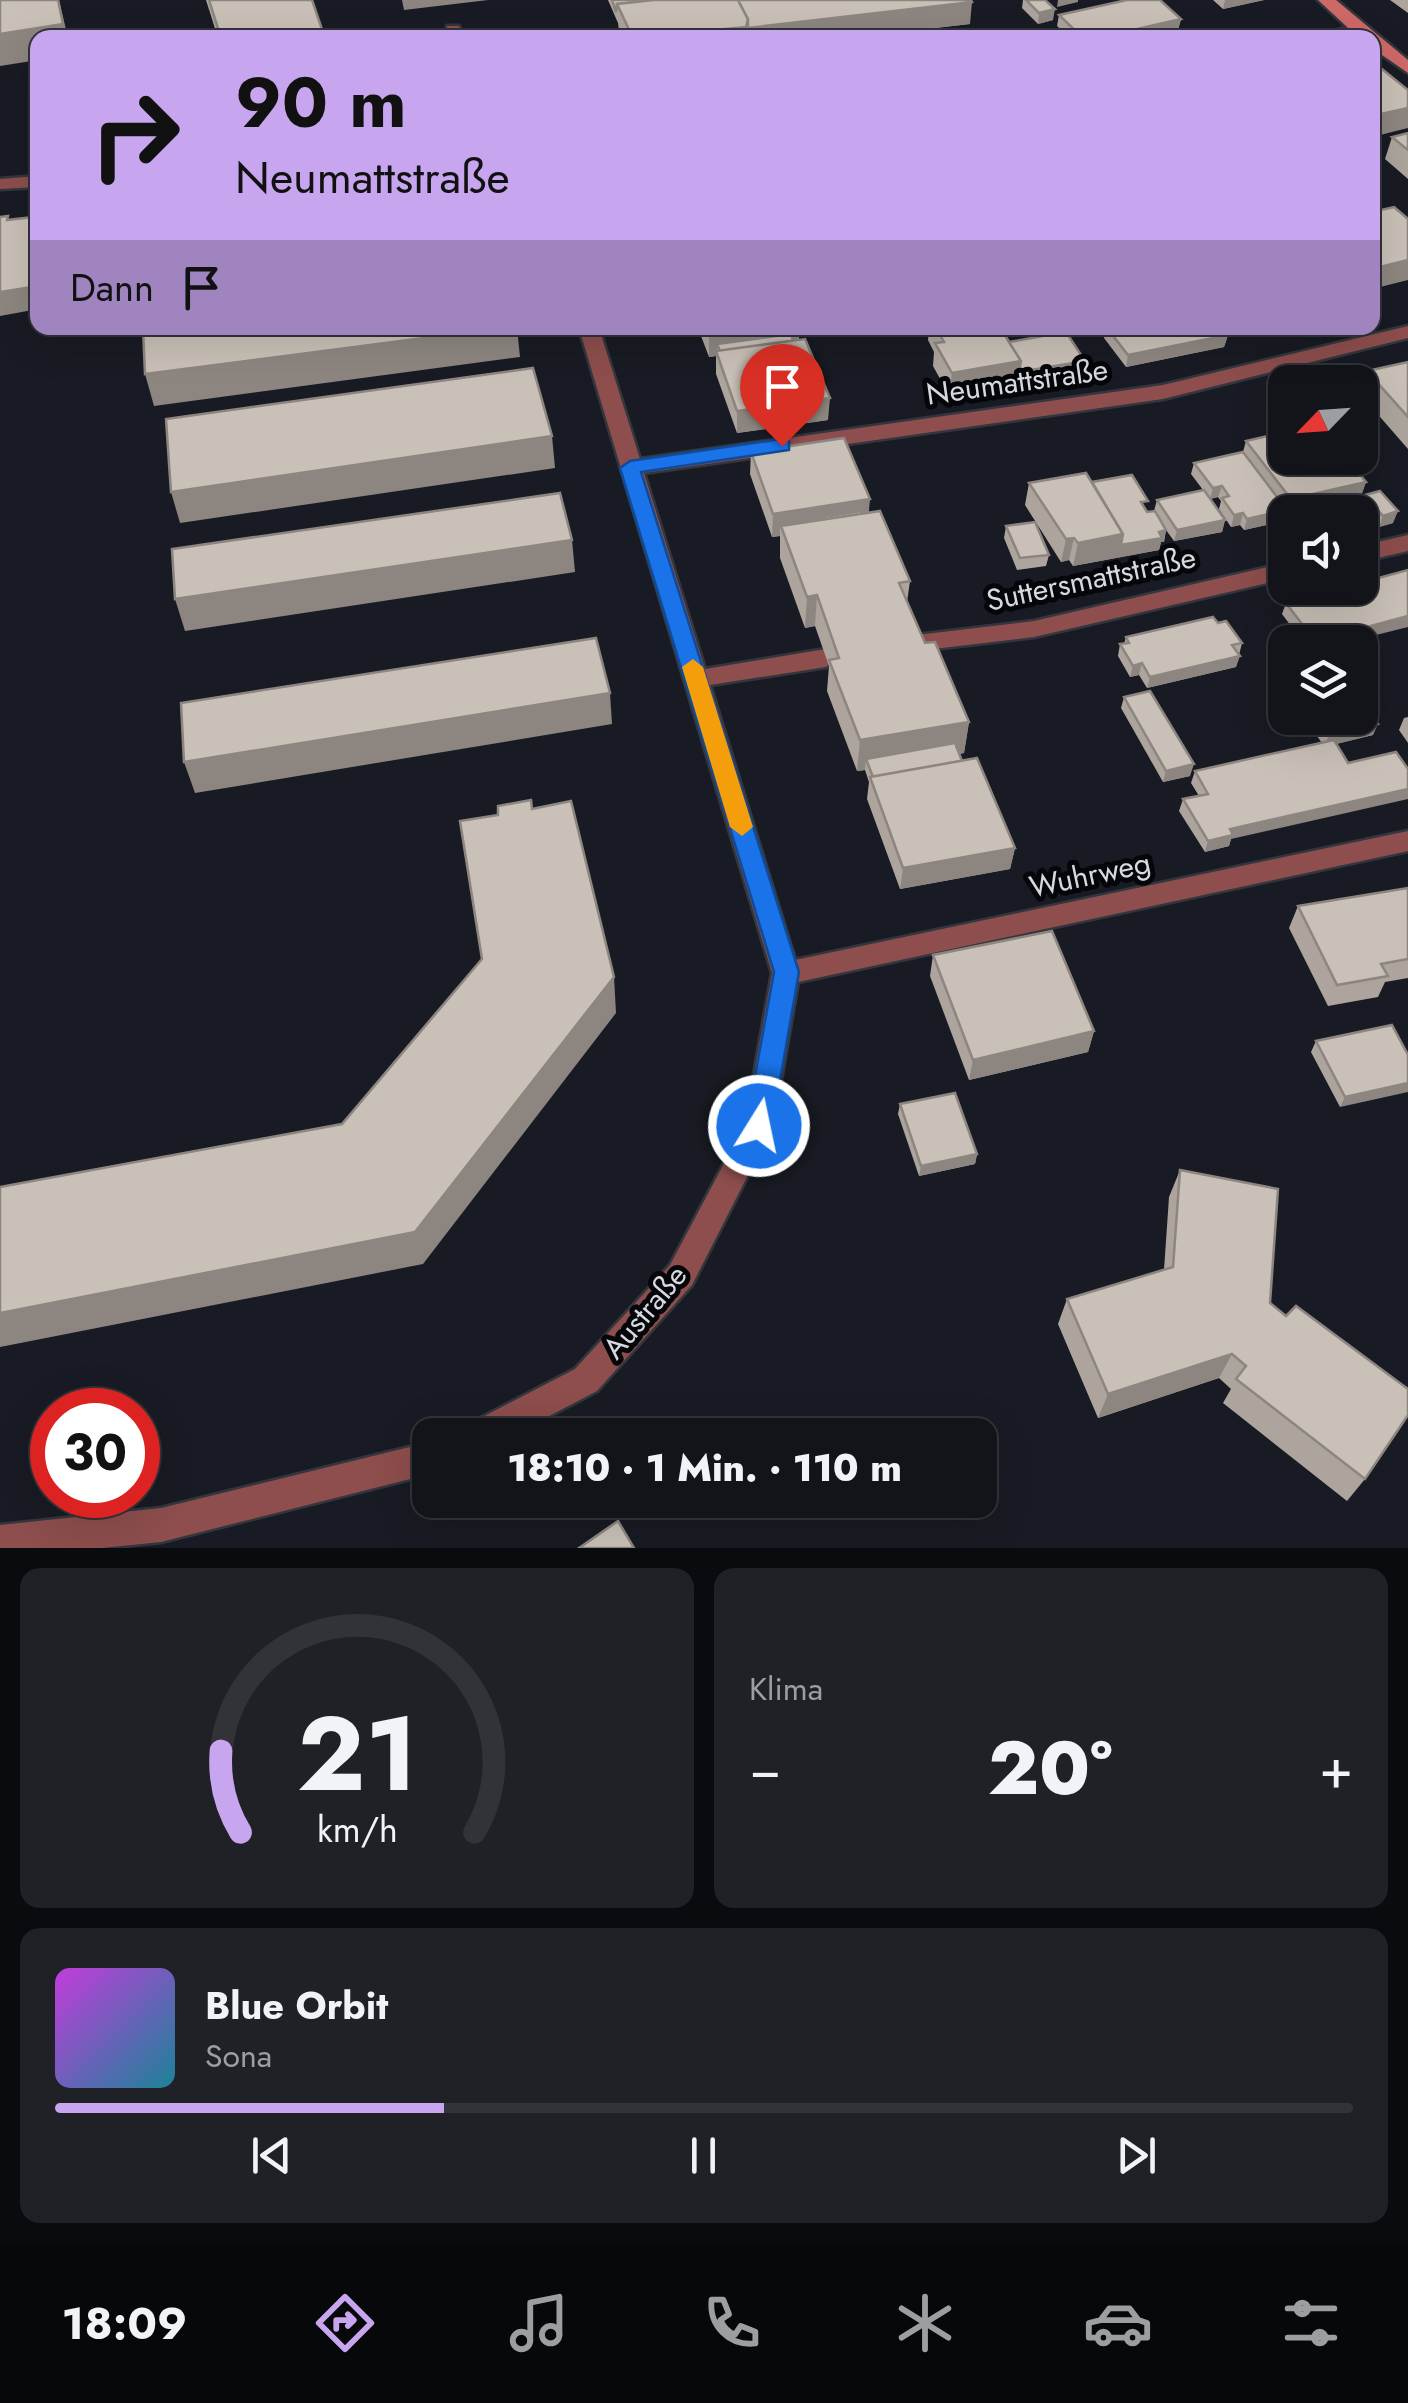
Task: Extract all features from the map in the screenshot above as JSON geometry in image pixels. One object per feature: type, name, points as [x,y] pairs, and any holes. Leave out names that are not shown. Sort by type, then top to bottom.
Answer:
[{"type":"main road","points":[[1326,0],[1362,30]]},
{"type":"main road","points":[[1380,45],[1408,68]]},
{"type":"street","points":[[0,184],[30,182]]},
{"type":"street","name":"Neumattstraße","points":[[630,468],[1163,392],[1408,332]]},
{"type":"street","name":"Austraße","points":[[513,1418],[586,1380],[681,1276],[759,1126],[786,972],[591,335]]},
{"type":"street","points":[[1378,550],[1408,543]]},
{"type":"street","name":"Suttersmattstraße","points":[[908,644],[1034,629],[1268,575]]},
{"type":"street","points":[[696,678],[826,658]]},
{"type":"street","name":"Wuhrweg","points":[[786,972],[1408,841]]},
{"type":"street","points":[[0,1542],[161,1525],[412,1462]]},
{"type":"building","points":[[0,0],[58,0],[63,24],[0,34]]},
{"type":"building","points":[[209,0],[312,0],[322,30],[218,30]]},
{"type":"building","points":[[612,0],[649,1],[617,4],[616,12]]},
{"type":"building","points":[[738,0],[748,19],[746,27],[715,30],[629,30],[617,4]]},
{"type":"building","points":[[738,0],[972,2],[748,28],[748,19]]},
{"type":"building","points":[[1026,0],[1045,0],[1055,9],[1039,13]]},
{"type":"building","points":[[1127,0],[1160,0],[1181,19],[1133,30],[1075,30],[1059,15]]},
{"type":"building","points":[[1380,67],[1408,90],[1408,108],[1380,114]]},
{"type":"building","points":[[1408,133],[1408,150],[1392,137]]},
{"type":"building","points":[[1394,207],[1408,219],[1408,260],[1380,267],[1380,210]]},
{"type":"building","points":[[0,217],[30,217],[30,287],[0,292]]},
{"type":"building","points":[[143,335],[447,335],[145,374]]},
{"type":"building","points":[[784,335],[791,335],[793,341],[720,351],[717,344]]},
{"type":"building","points":[[940,335],[1005,335],[1021,361],[952,373],[935,343],[944,342]]},
{"type":"building","points":[[1068,335],[1085,361],[1019,372],[1021,361],[1009,342]]},
{"type":"building","points":[[1112,335],[1228,335],[1128,355]]},
{"type":"building","points":[[805,339],[830,398],[737,411],[716,351]]},
{"type":"building","points":[[1408,362],[1408,417],[1378,383],[1378,369]]},
{"type":"building","points":[[533,368],[552,436],[171,492],[166,419]]},
{"type":"building","points":[[1268,436],[1268,469],[1246,441]]},
{"type":"building","points":[[844,438],[870,499],[773,514],[751,452]]},
{"type":"building","points":[[1243,452],[1276,495],[1268,495],[1268,514],[1247,519],[1243,513],[1234,515],[1222,498],[1229,496],[1222,486],[1213,488],[1194,463]]},
{"type":"building","points":[[1086,473],[1123,534],[1078,543],[1074,538],[1066,539],[1029,483]]},
{"type":"building","points":[[1132,475],[1148,501],[1141,502],[1147,512],[1155,511],[1166,530],[1159,532],[1162,538],[1121,545],[1123,534],[1092,482]]},
{"type":"building","points":[[1272,475],[1360,475],[1366,482],[1309,495],[1288,495]]},
{"type":"building","points":[[1204,490],[1225,520],[1177,530],[1157,500]]},
{"type":"building","points":[[1380,491],[1398,511],[1383,516],[1378,510],[1378,495],[1365,495]]},
{"type":"building","points":[[560,493],[572,540],[175,599],[172,549]]},
{"type":"building","points":[[861,511],[862,514],[780,524]]},
{"type":"building","points":[[880,511],[910,581],[899,583],[925,643],[935,642],[969,722],[860,740],[829,660],[839,658],[817,595],[807,597],[781,526]]},
{"type":"building","points":[[1035,522],[1049,555],[1020,558],[1006,526]]},
{"type":"building","points":[[1408,570],[1408,616],[1375,625],[1303,625],[1288,605],[1378,605],[1378,578]]},
{"type":"building","points":[[1213,617],[1218,623],[1226,621],[1242,643],[1232,645],[1240,656],[1150,677],[1142,663],[1133,666],[1120,644],[1129,643],[1126,637]]},
{"type":"building","points":[[596,638],[610,693],[184,762],[181,703]]},
{"type":"building","points":[[1150,691],[1194,764],[1166,771],[1124,697]]},
{"type":"building","points":[[1334,740],[1348,763],[1396,752],[1408,769],[1408,789],[1230,829],[1233,835],[1208,841],[1183,799],[1208,794],[1195,771]]},
{"type":"building","points":[[955,743],[962,761],[873,777],[866,759]]},
{"type":"building","points":[[977,758],[1015,848],[903,868],[870,777]]},
{"type":"building","points":[[531,800],[532,809],[571,801],[614,977],[415,1232],[0,1313],[0,1187],[342,1124],[482,959],[460,821],[498,815],[498,806]]},
{"type":"building","points":[[1408,888],[1408,959],[1381,964],[1388,976],[1337,985],[1298,906]]},
{"type":"building","points":[[1052,931],[1094,1031],[973,1060],[933,955]]},
{"type":"building","points":[[1392,1025],[1408,1055],[1408,1083],[1345,1097],[1316,1041]]},
{"type":"building","points":[[955,1093],[977,1154],[921,1166],[900,1104]]},
{"type":"building","points":[[1180,1170],[1278,1189],[1270,1303],[1286,1316],[1296,1306],[1408,1389],[1408,1415],[1365,1479],[1236,1379],[1246,1366],[1232,1354],[1108,1394],[1067,1299],[1173,1267]]},
{"type":"building","points":[[618,1521],[634,1548],[579,1548]]},
{"type":"slow traffic","points":[[693,667],[742,827]]},
{"type":"route","points":[[759,1126],[786,972],[630,468],[782,446]]}]
